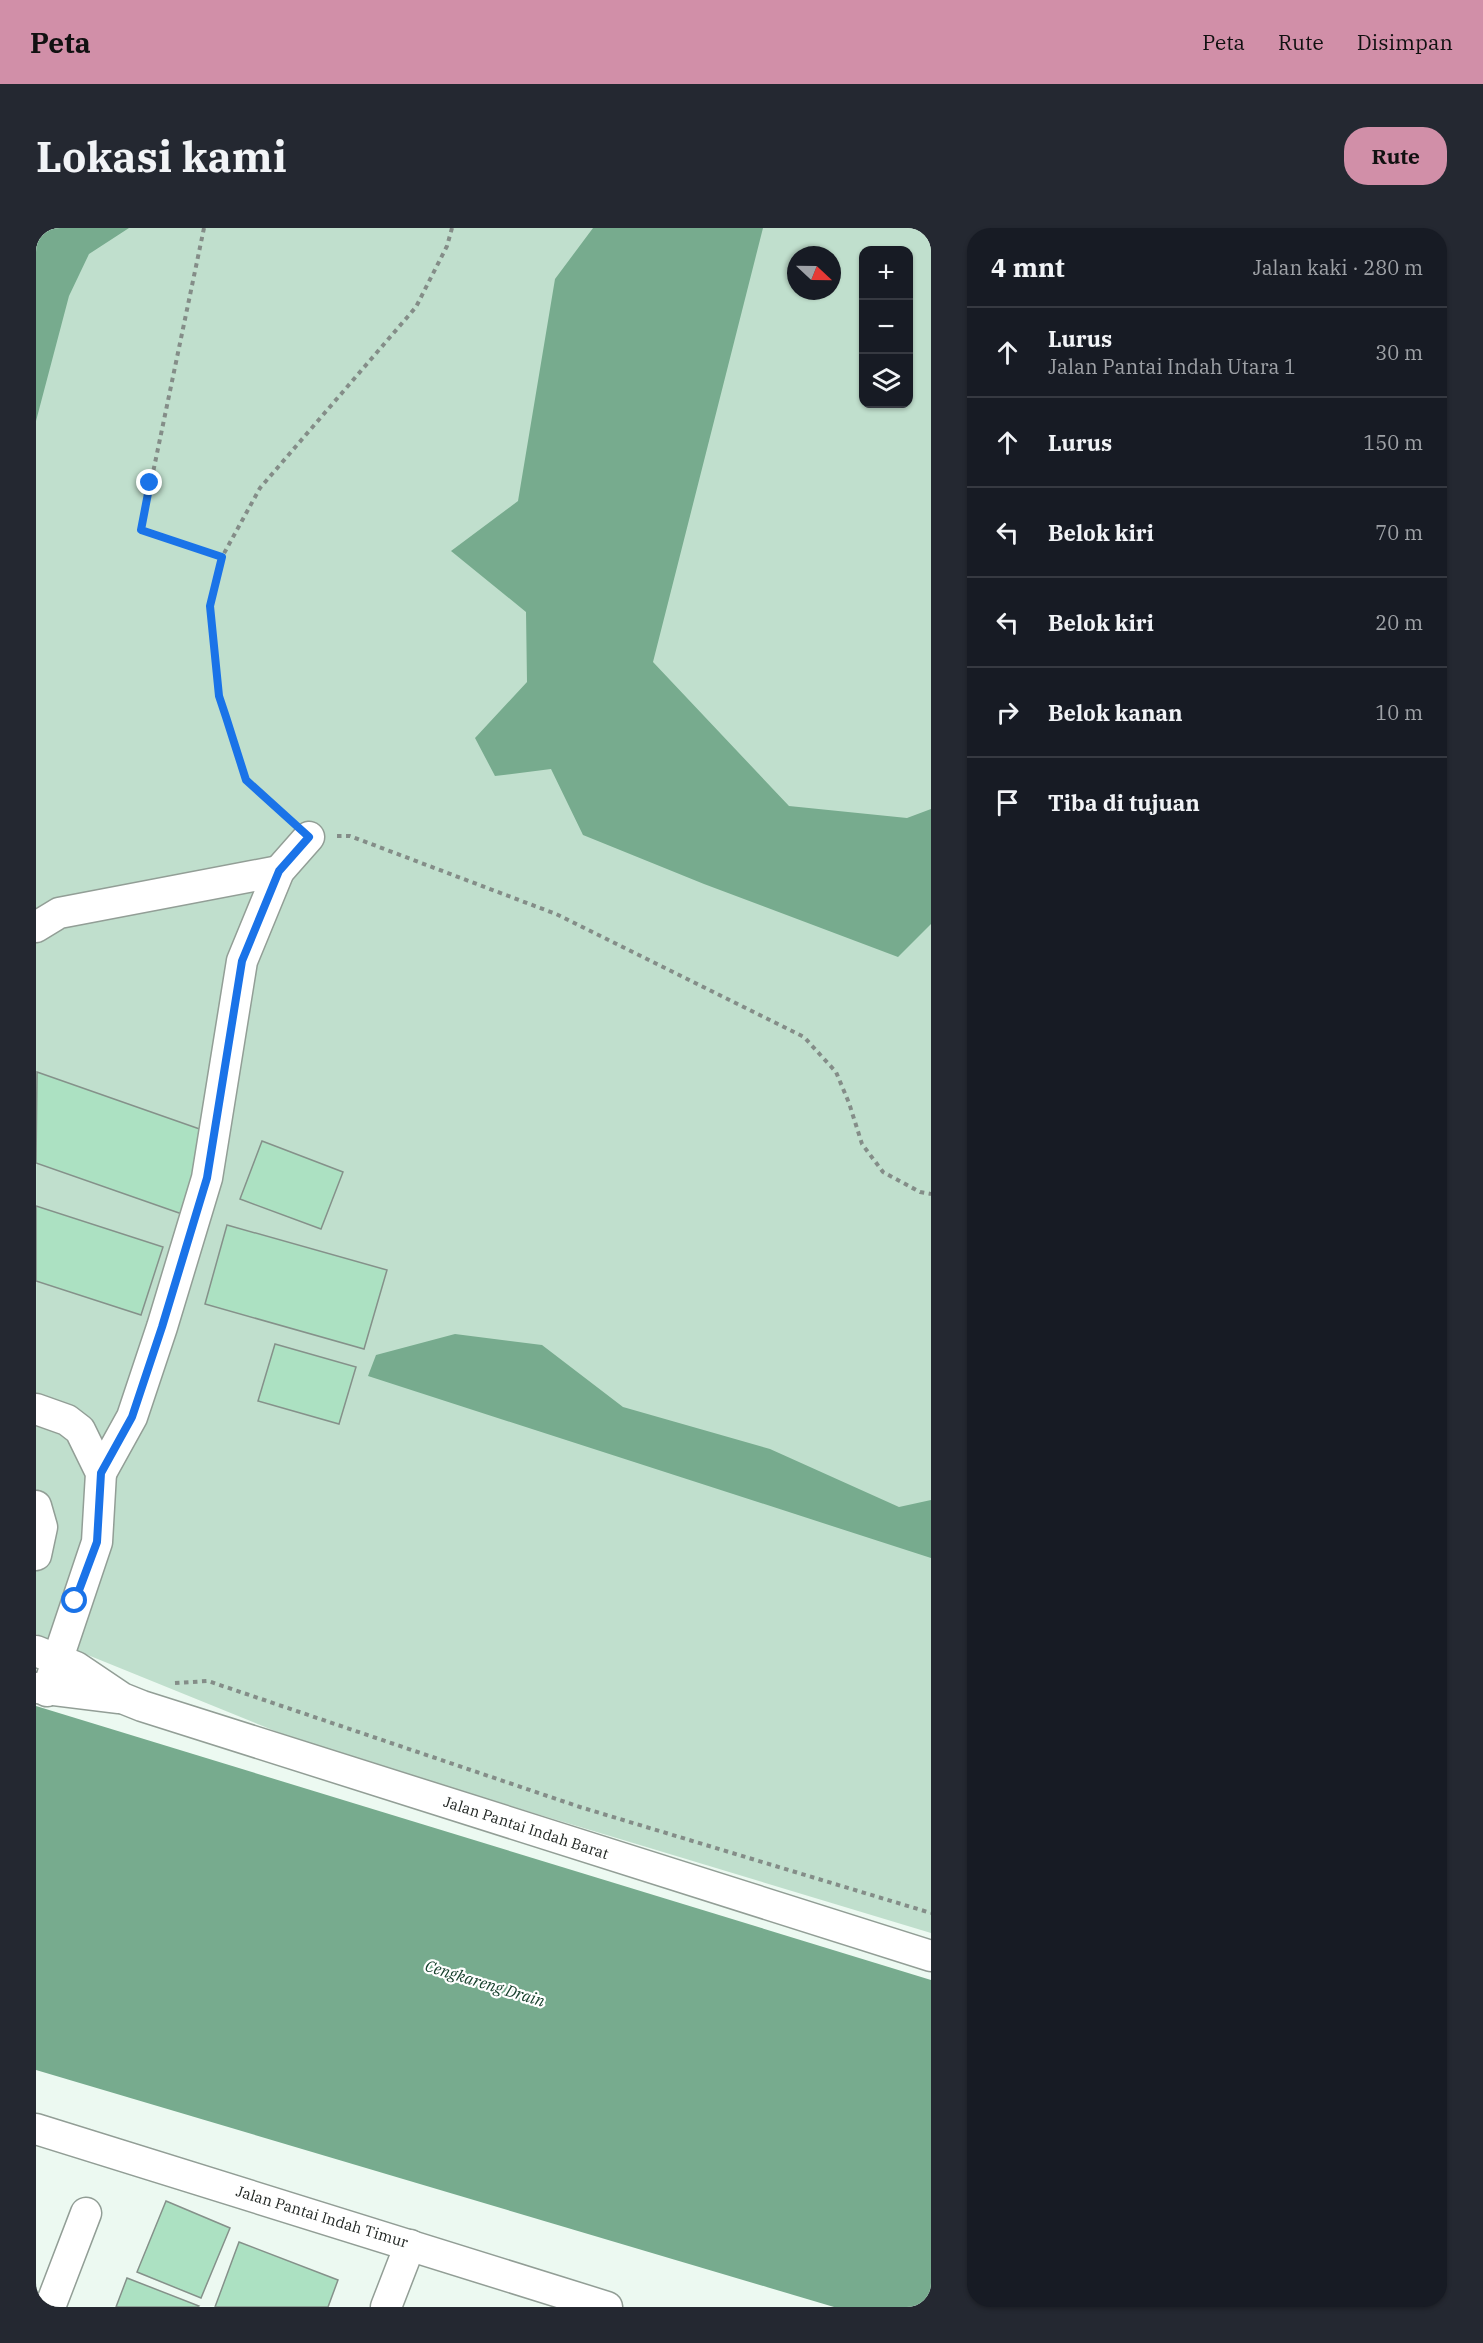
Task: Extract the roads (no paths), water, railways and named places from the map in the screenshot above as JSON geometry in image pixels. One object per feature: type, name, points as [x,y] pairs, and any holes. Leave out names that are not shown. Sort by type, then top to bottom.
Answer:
[{"type":"street","points":[[41,1690],[47,1655],[97,1542],[101,1473],[132,1417],[207,1178],[242,961],[279,871],[309,837]]},
{"type":"street","points":[[36,927],[59,913],[279,871]]},
{"type":"street","points":[[36,1409],[68,1420],[80,1430],[101,1473]]},
{"type":"street","points":[[36,1506],[42,1527],[36,1555]]},
{"type":"street","name":"Jalan Pantai Indah Barat","points":[[47,1655],[76,1668],[122,1698]]},
{"type":"street","name":"Jalan Pantai Indah Barat","points":[[41,1690],[122,1698],[212,1729],[931,1956]]},
{"type":"street","name":"Jalan Pantai Indah Timur","points":[[36,2129],[607,2307]]},
{"type":"street","points":[[50,2307],[86,2212]]},
{"type":"street","points":[[386,2307],[410,2245]]},
{"type":"water","points":[[36,228],[129,228],[89,254],[69,296],[36,421]]},
{"type":"water","points":[[593,228],[763,228],[653,662],[789,806],[907,818],[931,809],[931,924],[898,957],[704,884],[583,835],[551,769],[495,776],[475,738],[527,682],[526,612],[451,551],[518,501],[555,279]]},
{"type":"water","points":[[455,1334],[542,1345],[623,1407],[770,1449],[899,1507],[931,1500],[931,1558],[368,1376],[376,1355]]},
{"type":"water","name":"Cengkareng Drain","points":[[36,1706],[931,1980],[931,2307],[834,2307],[36,2070]]}]
